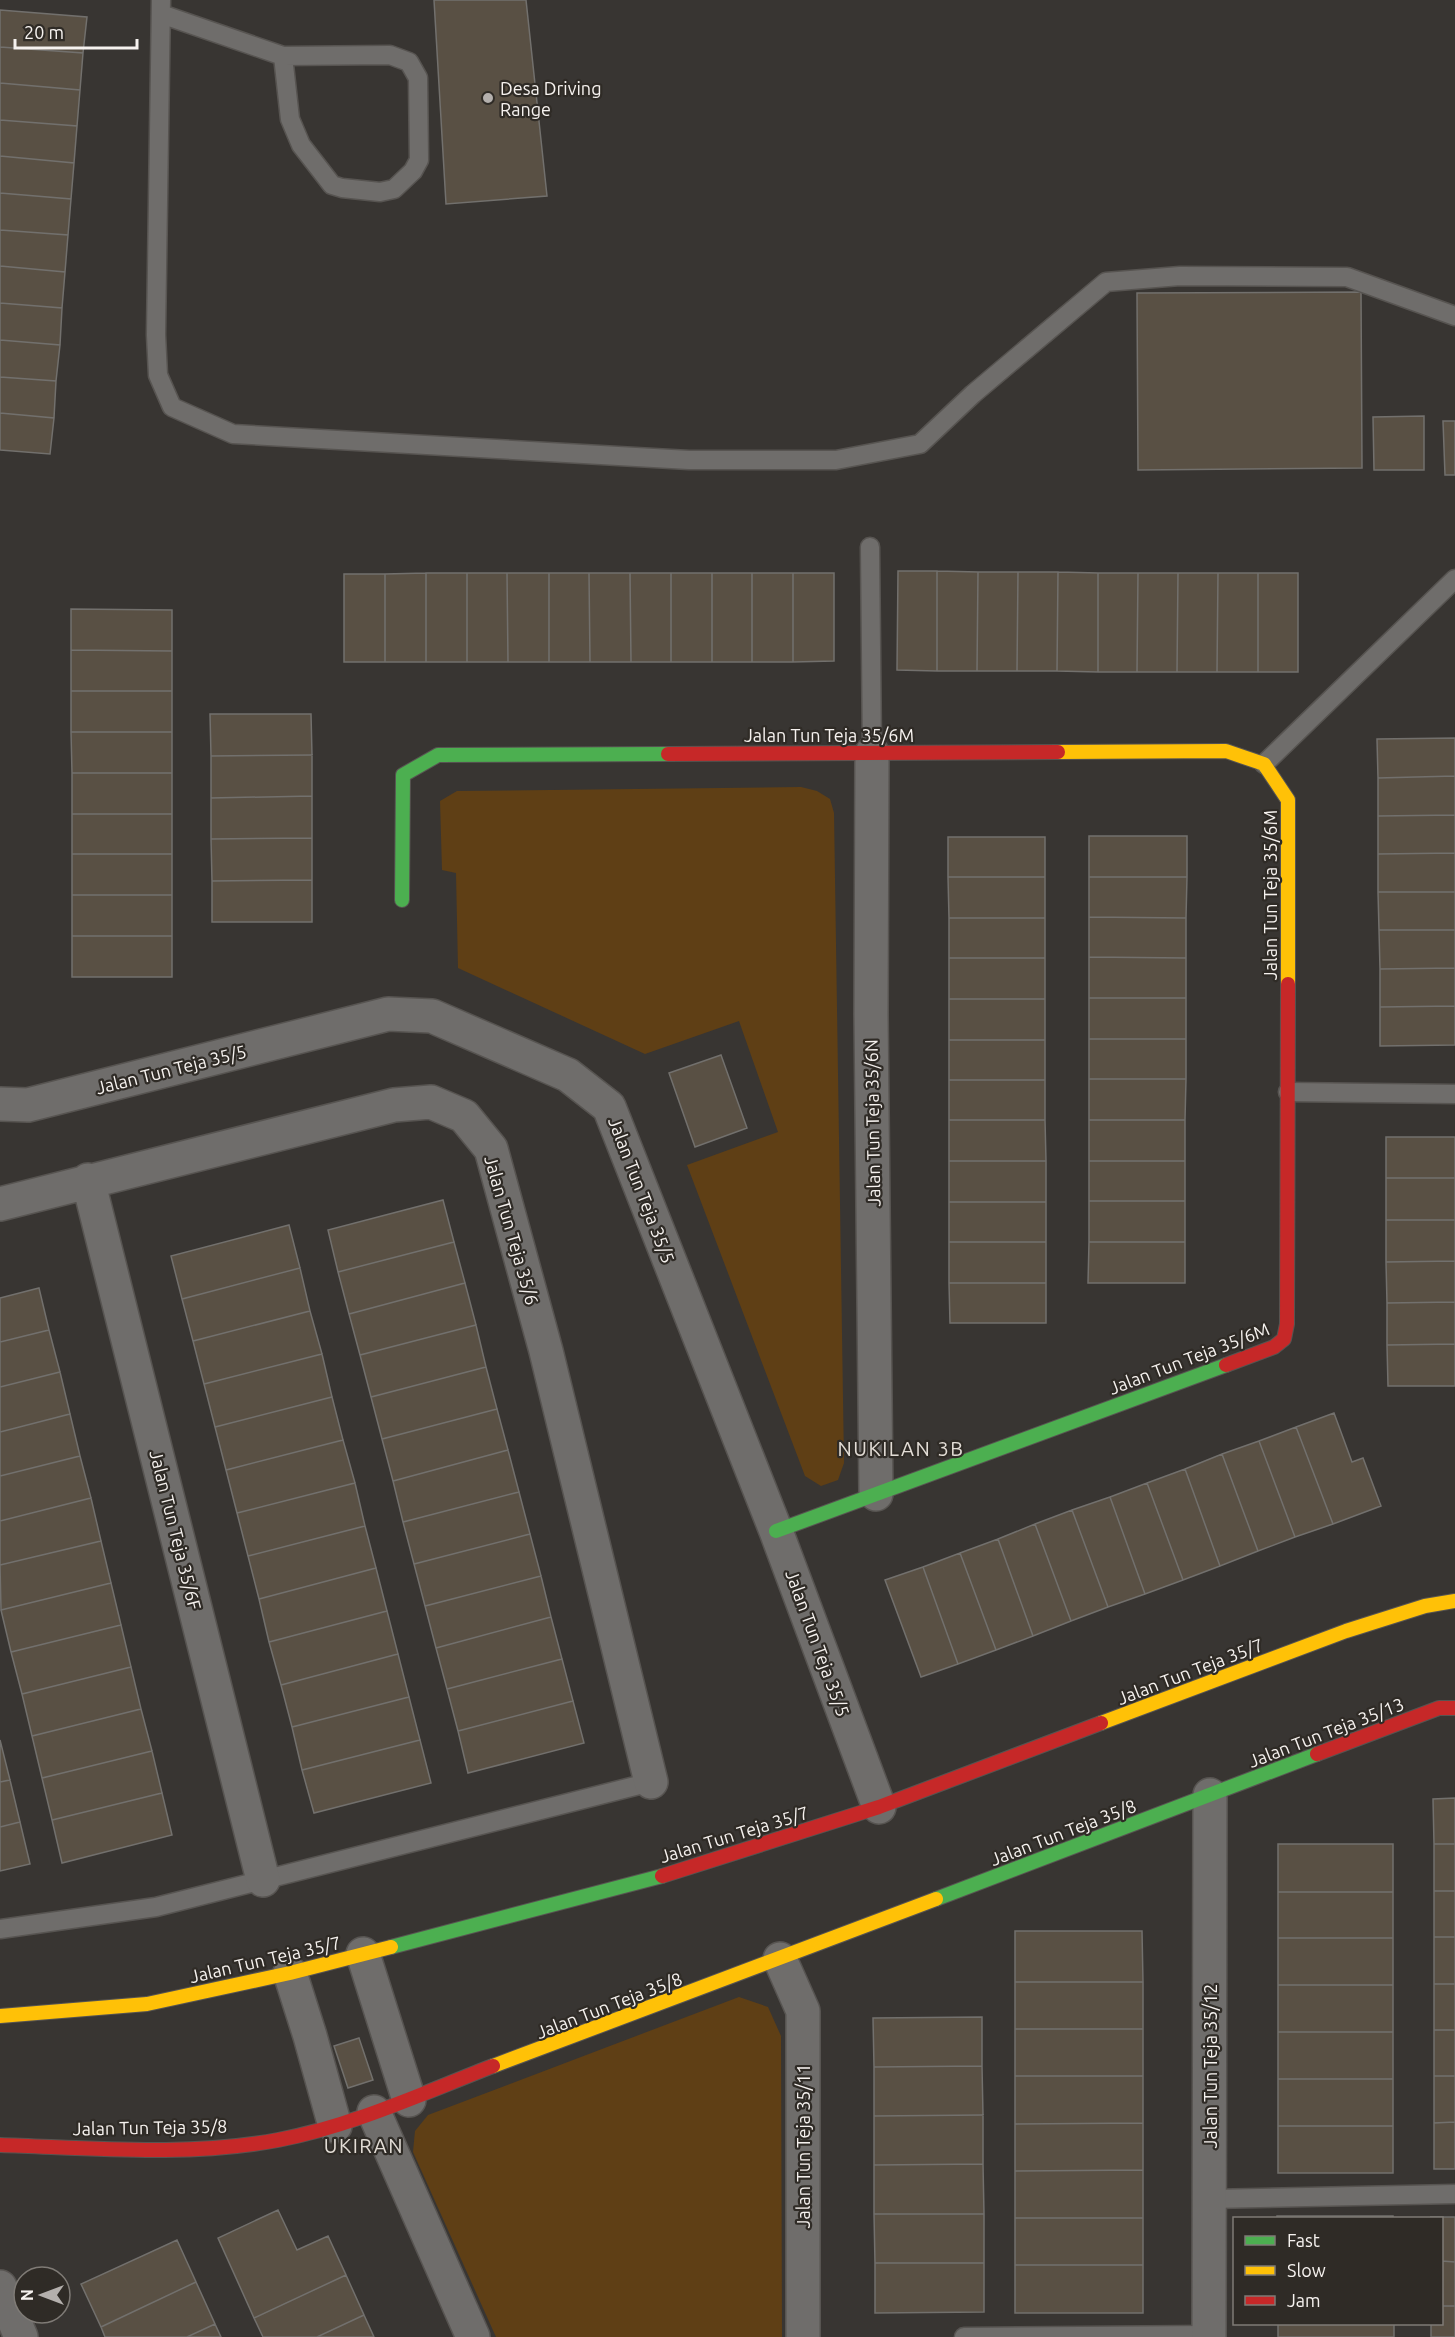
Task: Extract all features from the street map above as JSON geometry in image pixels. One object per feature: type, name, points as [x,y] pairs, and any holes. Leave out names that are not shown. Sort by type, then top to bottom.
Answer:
[{"type":"street","name":"Jalan Tun Teja 35/6M","points":[[402,900],[403,775],[438,755],[1226,751],[1264,764],[1288,800],[1287,1324],[1284,1339],[1274,1347],[776,1531]]},
{"type":"street","name":"Jalan Tun Teja 35/6N","points":[[872,753],[871,1014],[876,1494]]},
{"type":"street","name":"Jalan Tun Teja 35/5","points":[[0,1104],[28,1105],[388,1014],[432,1016],[568,1075],[609,1107],[776,1531],[879,1807]]},
{"type":"street","name":"Jalan Tun Teja 35/6","points":[[0,1204],[88,1180],[394,1105],[431,1101],[464,1116],[491,1149],[546,1351],[651,1782]]},
{"type":"street","name":"Jalan Tun Teja 35/6F","points":[[88,1180],[263,1880]]},
{"type":"street","name":"Jalan Tun Teja 35/7","points":[[0,2016],[147,2004],[290,1973],[689,1869],[879,1807],[1346,1631],[1425,1606],[1455,1601]]},
{"type":"street","name":"Jalan Tun Teja 35/13","points":[[1210,1795],[1439,1708],[1455,1708]]},
{"type":"street","name":"Jalan Tun Teja 35/8","points":[[0,2145],[159,2149],[216,2146],[275,2140],[335,2126],[409,2100],[1210,1795]]},
{"type":"street","name":"Jalan Tun Teja 35/12","points":[[1209,2336],[1210,1795]]},
{"type":"street","points":[[363,1954],[409,2100]]},
{"type":"street","name":"Jalan Tun Teja 35/11","points":[[780,1959],[803,2012],[803,2337]]},
{"type":"street","points":[[290,1973],[335,2126]]},
{"type":"street","points":[[374,2112],[472,2337]]},
{"type":"street","points":[[0,2287],[21,2337]]},
{"type":"lane","points":[[283,56],[290,119],[301,145],[332,185],[380,192],[394,189],[413,171],[419,160],[418,78],[410,62],[390,55],[283,56],[161,7],[156,335],[158,375],[172,407],[233,434],[690,460],[836,460],[920,444],[973,394],[1106,282],[1180,276],[1347,277],[1455,316]]},
{"type":"lane","points":[[870,546],[872,753]]},
{"type":"lane","points":[[1264,764],[1455,579]]},
{"type":"lane","points":[[1288,1092],[1455,1094]]},
{"type":"lane","points":[[0,1929],[156,1907],[651,1782]]},
{"type":"lane","points":[[1209,2199],[1455,2194]]},
{"type":"lane","points":[[964,2337],[1209,2336]]},
{"type":"shaded area","points":[[801,787],[817,791],[830,799],[834,813],[844,1463],[838,1480],[821,1486],[805,1476],[687,1165],[778,1132],[739,1021],[645,1054],[458,968],[456,873],[442,870],[440,801],[457,791]]},
{"type":"shaded area","points":[[739,1997],[768,2007],[781,2036],[782,2337],[496,2337],[413,2152],[415,2131],[428,2115]]},
{"type":"building","name":"Desa Driving Range","points":[[434,0],[526,0],[547,196],[446,204]]},
{"type":"building","points":[[0,10],[87,17],[83,53],[0,47]]},
{"type":"building","points":[[0,47],[83,53],[80,90],[0,83]]},
{"type":"building","points":[[0,83],[80,90],[77,126],[0,120]]},
{"type":"building","points":[[0,120],[77,126],[74,163],[0,156]]},
{"type":"building","points":[[0,156],[74,163],[71,199],[0,193]]},
{"type":"building","points":[[0,193],[71,199],[68,235],[0,230]]},
{"type":"building","points":[[0,230],[68,235],[65,272],[0,266]]},
{"type":"building","points":[[0,266],[65,272],[62,308],[0,303]]},
{"type":"building","points":[[1361,292],[1362,468],[1138,470],[1137,293]]},
{"type":"building","points":[[0,303],[62,308],[60,345],[0,340]]},
{"type":"building","points":[[0,340],[60,345],[56,381],[0,377]]},
{"type":"building","points":[[0,377],[56,381],[54,418],[0,413]]},
{"type":"building","points":[[0,413],[54,418],[50,454],[0,450]]},
{"type":"building","points":[[1424,416],[1424,470],[1374,470],[1373,417]]},
{"type":"building","points":[[1443,421],[1455,421],[1455,475],[1445,475]]},
{"type":"building","points":[[898,571],[937,571],[937,671],[897,670]]},
{"type":"building","points":[[937,571],[978,572],[977,671],[937,671]]},
{"type":"building","points":[[978,572],[1018,572],[1017,671],[977,671]]},
{"type":"building","points":[[1018,572],[1058,572],[1057,671],[1017,671]]},
{"type":"building","points":[[1058,572],[1098,573],[1098,672],[1057,671]]},
{"type":"building","points":[[426,573],[467,573],[467,662],[426,662]]},
{"type":"building","points":[[426,573],[426,662],[385,662],[385,574]]},
{"type":"building","points":[[467,573],[507,573],[508,662],[467,662]]},
{"type":"building","points":[[507,573],[549,573],[549,662],[508,662]]},
{"type":"building","points":[[549,573],[589,573],[590,662],[549,662]]},
{"type":"building","points":[[589,573],[630,573],[631,662],[590,662]]},
{"type":"building","points":[[630,573],[671,573],[671,662],[631,662]]},
{"type":"building","points":[[671,573],[712,573],[712,662],[671,662]]},
{"type":"building","points":[[712,573],[752,573],[752,662],[712,662]]},
{"type":"building","points":[[752,573],[793,573],[793,662],[752,662]]},
{"type":"building","points":[[793,573],[834,573],[834,661],[793,662]]},
{"type":"building","points":[[1098,573],[1138,573],[1137,672],[1098,672]]},
{"type":"building","points":[[1138,573],[1178,573],[1177,672],[1137,672]]},
{"type":"building","points":[[1178,573],[1218,573],[1217,672],[1177,672]]},
{"type":"building","points":[[1218,573],[1258,573],[1258,672],[1217,672]]},
{"type":"building","points":[[1258,573],[1298,573],[1298,672],[1258,672]]},
{"type":"building","points":[[344,574],[385,574],[385,662],[344,662]]},
{"type":"building","points":[[71,609],[172,610],[172,651],[71,650]]},
{"type":"building","points":[[71,650],[172,651],[172,691],[71,691]]},
{"type":"building","points":[[71,691],[172,691],[172,732],[71,732]]},
{"type":"building","points":[[210,714],[311,714],[312,755],[211,756]]},
{"type":"building","points":[[71,732],[172,732],[172,773],[72,773]]},
{"type":"building","points":[[1455,738],[1455,776],[1378,778],[1377,739]]},
{"type":"building","points":[[312,755],[312,796],[211,798],[211,756]]},
{"type":"building","points":[[72,773],[172,773],[172,814],[72,814]]},
{"type":"building","points":[[1455,776],[1455,815],[1378,816],[1378,778]]},
{"type":"building","points":[[312,796],[312,838],[211,839],[211,798]]},
{"type":"building","points":[[72,814],[172,814],[172,854],[72,854]]},
{"type":"building","points":[[1455,815],[1455,853],[1378,854],[1378,816]]},
{"type":"building","points":[[1089,836],[1187,836],[1187,877],[1089,877]]},
{"type":"building","points":[[948,837],[1045,837],[1045,877],[948,877]]},
{"type":"building","points":[[312,838],[312,880],[212,881],[211,839]]},
{"type":"building","points":[[1455,853],[1455,892],[1378,892],[1378,854]]},
{"type":"building","points":[[72,854],[172,854],[172,895],[72,895]]},
{"type":"building","points":[[948,877],[1045,877],[1045,918],[949,918]]},
{"type":"building","points":[[1089,877],[1187,877],[1186,918],[1089,917]]},
{"type":"building","points":[[312,880],[312,922],[212,922],[212,881]]},
{"type":"building","points":[[1378,892],[1455,892],[1455,930],[1379,930]]},
{"type":"building","points":[[72,895],[172,895],[172,936],[72,936]]},
{"type":"building","points":[[1089,917],[1186,918],[1186,958],[1089,957]]},
{"type":"building","points":[[949,918],[1045,918],[1045,958],[949,958]]},
{"type":"building","points":[[1379,930],[1455,930],[1455,968],[1380,969]]},
{"type":"building","points":[[72,936],[172,936],[172,977],[72,977]]},
{"type":"building","points":[[1089,957],[1186,958],[1186,998],[1089,998]]},
{"type":"building","points":[[949,958],[1045,958],[1045,999],[949,999]]},
{"type":"building","points":[[1455,968],[1455,1006],[1380,1007],[1380,969]]},
{"type":"building","points":[[1089,998],[1186,998],[1186,1039],[1089,1039]]},
{"type":"building","points":[[949,999],[1045,999],[1045,1040],[949,1040]]},
{"type":"building","points":[[1455,1006],[1455,1045],[1380,1046],[1380,1007]]},
{"type":"building","points":[[1089,1039],[1186,1039],[1186,1079],[1089,1079]]},
{"type":"building","points":[[949,1040],[1045,1040],[1045,1080],[949,1080]]},
{"type":"building","points":[[721,1055],[747,1128],[695,1147],[669,1073]]},
{"type":"building","points":[[1089,1079],[1186,1079],[1185,1120],[1089,1120]]},
{"type":"building","points":[[949,1080],[1045,1080],[1045,1120],[949,1120]]},
{"type":"building","points":[[949,1120],[1045,1120],[1046,1161],[949,1161]]},
{"type":"building","points":[[1089,1120],[1185,1120],[1185,1161],[1089,1161]]},
{"type":"building","points":[[1386,1137],[1455,1137],[1455,1178],[1386,1178]]},
{"type":"building","points":[[949,1161],[1046,1161],[1046,1202],[949,1202]]},
{"type":"building","points":[[1089,1161],[1185,1161],[1185,1201],[1089,1201]]},
{"type":"building","points":[[1386,1178],[1455,1178],[1455,1220],[1386,1220]]},
{"type":"building","points":[[443,1200],[454,1242],[338,1272],[328,1230]]},
{"type":"building","points":[[1089,1201],[1185,1201],[1185,1242],[1089,1242]]},
{"type":"building","points":[[949,1202],[1046,1202],[1046,1242],[949,1242]]},
{"type":"building","points":[[1386,1220],[1455,1220],[1455,1261],[1386,1262]]},
{"type":"building","points":[[289,1225],[300,1268],[182,1299],[171,1256]]},
{"type":"building","points":[[454,1242],[465,1283],[349,1314],[338,1272]]},
{"type":"building","points":[[949,1242],[1046,1242],[1046,1283],[949,1283]]},
{"type":"building","points":[[1089,1242],[1185,1242],[1185,1283],[1088,1283]]},
{"type":"building","points":[[1455,1261],[1455,1302],[1387,1303],[1386,1262]]},
{"type":"building","points":[[300,1268],[310,1311],[193,1341],[182,1299]]},
{"type":"building","points":[[465,1283],[476,1325],[360,1355],[349,1314]]},
{"type":"building","points":[[949,1283],[1046,1283],[1046,1323],[950,1323]]},
{"type":"building","points":[[39,1288],[49,1330],[0,1342],[0,1298]]},
{"type":"building","points":[[1455,1302],[1455,1344],[1387,1345],[1387,1303]]},
{"type":"building","points":[[310,1311],[322,1354],[204,1384],[193,1341]]},
{"type":"building","points":[[476,1325],[486,1367],[371,1397],[360,1355]]},
{"type":"building","points":[[49,1330],[60,1372],[0,1387],[0,1342]]},
{"type":"building","points":[[1455,1344],[1455,1386],[1388,1386],[1387,1345]]},
{"type":"building","points":[[322,1354],[332,1397],[215,1427],[204,1384]]},
{"type":"building","points":[[486,1367],[497,1409],[382,1439],[371,1397]]},
{"type":"building","points":[[60,1372],[70,1414],[0,1432],[0,1387]]},
{"type":"building","points":[[332,1397],[343,1440],[226,1470],[215,1427]]},
{"type":"building","points":[[497,1409],[508,1450],[393,1481],[382,1439]]},
{"type":"building","points":[[1334,1413],[1352,1462],[1363,1458],[1381,1506],[1333,1524],[1296,1427]]},
{"type":"building","points":[[70,1414],[80,1456],[0,1476],[0,1432]]},
{"type":"building","points":[[1296,1427],[1333,1524],[1295,1537],[1259,1441]]},
{"type":"building","points":[[343,1440],[355,1483],[237,1513],[226,1470]]},
{"type":"building","points":[[1259,1441],[1295,1537],[1258,1551],[1222,1454]]},
{"type":"building","points":[[508,1450],[519,1492],[403,1522],[393,1481]]},
{"type":"building","points":[[1222,1454],[1258,1551],[1220,1566],[1185,1469]]},
{"type":"building","points":[[80,1456],[91,1498],[0,1521],[0,1476]]},
{"type":"building","points":[[1185,1469],[1220,1566],[1183,1580],[1147,1483]]},
{"type":"building","points":[[355,1483],[365,1526],[248,1556],[237,1513]]},
{"type":"building","points":[[1147,1483],[1183,1580],[1145,1594],[1110,1497]]},
{"type":"building","points":[[519,1492],[530,1534],[414,1564],[403,1522]]},
{"type":"building","points":[[1110,1497],[1145,1594],[1108,1607],[1072,1510]]},
{"type":"building","points":[[91,1498],[101,1541],[0,1565],[0,1521]]},
{"type":"building","points":[[1072,1510],[1108,1607],[1071,1621],[1035,1524]]},
{"type":"building","points":[[1035,1524],[1071,1621],[1033,1636],[998,1539]]},
{"type":"building","points":[[365,1526],[376,1568],[259,1599],[248,1556]]},
{"type":"building","points":[[530,1534],[541,1576],[425,1606],[414,1564]]},
{"type":"building","points":[[998,1539],[1033,1636],[996,1650],[960,1553]]},
{"type":"building","points":[[101,1541],[111,1583],[1,1610],[0,1565]]},
{"type":"building","points":[[960,1553],[996,1650],[958,1664],[923,1567]]},
{"type":"building","points":[[923,1567],[958,1664],[921,1677],[885,1580]]},
{"type":"building","points":[[376,1568],[387,1611],[269,1642],[259,1599]]},
{"type":"building","points":[[541,1576],[551,1617],[436,1648],[425,1606]]},
{"type":"building","points":[[111,1583],[121,1625],[11,1652],[1,1610]]},
{"type":"building","points":[[387,1611],[398,1654],[281,1685],[269,1642]]},
{"type":"building","points":[[551,1617],[562,1659],[447,1689],[436,1648]]},
{"type":"building","points":[[121,1625],[131,1667],[22,1694],[11,1652]]},
{"type":"building","points":[[398,1654],[409,1697],[292,1727],[281,1685]]},
{"type":"building","points":[[562,1659],[573,1701],[458,1731],[447,1689]]},
{"type":"building","points":[[131,1667],[141,1709],[32,1736],[22,1694]]},
{"type":"building","points":[[409,1697],[420,1740],[302,1770],[292,1727]]},
{"type":"building","points":[[573,1701],[584,1743],[468,1773],[458,1731]]},
{"type":"building","points":[[141,1709],[152,1751],[42,1778],[32,1736]]},
{"type":"building","points":[[0,1740],[10,1780],[0,1782]]},
{"type":"building","points":[[420,1740],[431,1783],[314,1813],[302,1770]]},
{"type":"building","points":[[152,1751],[162,1793],[52,1820],[42,1778]]},
{"type":"building","points":[[10,1780],[20,1822],[0,1827],[0,1782]]},
{"type":"building","points":[[162,1793],[172,1835],[62,1863],[52,1820]]},
{"type":"building","points":[[1455,1798],[1455,1844],[1434,1844],[1433,1799]]},
{"type":"building","points":[[20,1822],[30,1864],[0,1871],[0,1827]]},
{"type":"building","points":[[1278,1844],[1393,1844],[1393,1892],[1278,1892]]},
{"type":"building","points":[[1434,1844],[1455,1844],[1455,1891],[1434,1891]]},
{"type":"building","points":[[1434,1891],[1455,1891],[1455,1937],[1434,1937]]},
{"type":"building","points":[[1278,1892],[1393,1892],[1393,1938],[1278,1938]]},
{"type":"building","points":[[1015,1931],[1142,1931],[1143,1982],[1015,1982]]},
{"type":"building","points":[[1434,1937],[1455,1937],[1455,1984],[1434,1984]]},
{"type":"building","points":[[1278,1938],[1393,1938],[1393,1985],[1278,1985]]},
{"type":"building","points":[[1015,1982],[1143,1982],[1143,2029],[1015,2029]]},
{"type":"building","points":[[1434,1984],[1455,1984],[1455,2030],[1434,2030]]},
{"type":"building","points":[[1278,1985],[1393,1985],[1393,2032],[1278,2032]]},
{"type":"building","points":[[982,2017],[982,2066],[874,2067],[873,2018]]},
{"type":"building","points":[[1015,2029],[1143,2029],[1143,2076],[1015,2076]]},
{"type":"building","points":[[1434,2030],[1455,2030],[1455,2076],[1434,2076]]},
{"type":"building","points":[[1278,2032],[1393,2032],[1393,2079],[1278,2079]]},
{"type":"building","points":[[359,2038],[373,2080],[348,2088],[334,2046]]},
{"type":"building","points":[[982,2066],[983,2115],[874,2116],[874,2067]]},
{"type":"building","points":[[1015,2076],[1143,2076],[1143,2123],[1015,2124]]},
{"type":"building","points":[[1434,2076],[1455,2076],[1455,2122],[1434,2123]]},
{"type":"building","points":[[1278,2079],[1393,2079],[1393,2126],[1278,2126]]},
{"type":"building","points":[[983,2115],[983,2164],[874,2165],[874,2116]]},
{"type":"building","points":[[1455,2122],[1455,2169],[1434,2169],[1434,2123]]},
{"type":"building","points":[[1143,2123],[1143,2170],[1015,2171],[1015,2124]]},
{"type":"building","points":[[1278,2126],[1393,2126],[1393,2173],[1278,2173]]},
{"type":"building","points":[[983,2164],[984,2214],[874,2214],[874,2165]]},
{"type":"building","points":[[1143,2170],[1143,2218],[1015,2218],[1015,2171]]},
{"type":"building","points":[[278,2210],[297,2250],[328,2236],[346,2275],[254,2318],[218,2238]]},
{"type":"building","points":[[874,2214],[984,2214],[984,2263],[875,2263]]},
{"type":"building","points":[[1277,2216],[1393,2216],[1393,2217]]},
{"type":"building","points":[[1443,2217],[1455,2217],[1455,2262],[1443,2261]]},
{"type":"building","points":[[1015,2218],[1143,2218],[1143,2265],[1015,2265]]},
{"type":"building","points":[[177,2240],[196,2282],[101,2327],[81,2284]]},
{"type":"building","points":[[1443,2261],[1455,2262],[1455,2306],[1443,2306]]},
{"type":"building","points":[[875,2263],[984,2263],[984,2312],[875,2313]]},
{"type":"building","points":[[1015,2265],[1143,2265],[1143,2313],[1015,2313]]},
{"type":"building","points":[[346,2275],[364,2315],[317,2337],[263,2337],[254,2318]]},
{"type":"building","points":[[196,2282],[215,2324],[187,2337],[105,2337],[101,2327]]},
{"type":"building","points":[[1443,2306],[1455,2306],[1455,2337],[1431,2337],[1431,2325],[1443,2325]]},
{"type":"building","points":[[364,2315],[374,2337],[317,2337]]},
{"type":"building","points":[[215,2324],[221,2337],[187,2337]]},
{"type":"building","points":[[1278,2325],[1394,2325],[1394,2337],[1278,2337]]},
{"type":"traffic: fast","points":[[402,900],[403,775],[438,755],[668,754]]},
{"type":"traffic: fast","points":[[776,1531],[1226,1365]]},
{"type":"traffic: fast","points":[[936,1899],[1317,1754]]},
{"type":"traffic: fast","points":[[391,1947],[662,1876]]},
{"type":"traffic: slow","points":[[1058,752],[1226,751],[1264,764],[1288,800],[1288,984]]},
{"type":"traffic: slow","points":[[1101,1723],[1346,1631],[1425,1606],[1455,1601]]},
{"type":"traffic: slow","points":[[493,2066],[936,1899]]},
{"type":"traffic: slow","points":[[0,2016],[147,2004],[290,1973],[391,1947]]},
{"type":"traffic: jam","points":[[668,754],[1058,752]]},
{"type":"traffic: jam","points":[[1226,1365],[1274,1347],[1284,1339],[1287,1324],[1288,984]]},
{"type":"traffic: jam","points":[[1317,1754],[1439,1708],[1455,1708]]},
{"type":"traffic: jam","points":[[662,1876],[879,1807],[1101,1723]]},
{"type":"traffic: jam","points":[[0,2145],[174,2150],[278,2140],[360,2118],[493,2066]]},
{"type":"place","name":"Desa Driving Range","points":[[488,98]]},
{"type":"district","name":"NUKILAN 3B","points":[[901,1448]]},
{"type":"district","name":"UKIRAN","points":[[364,2145]]}]
